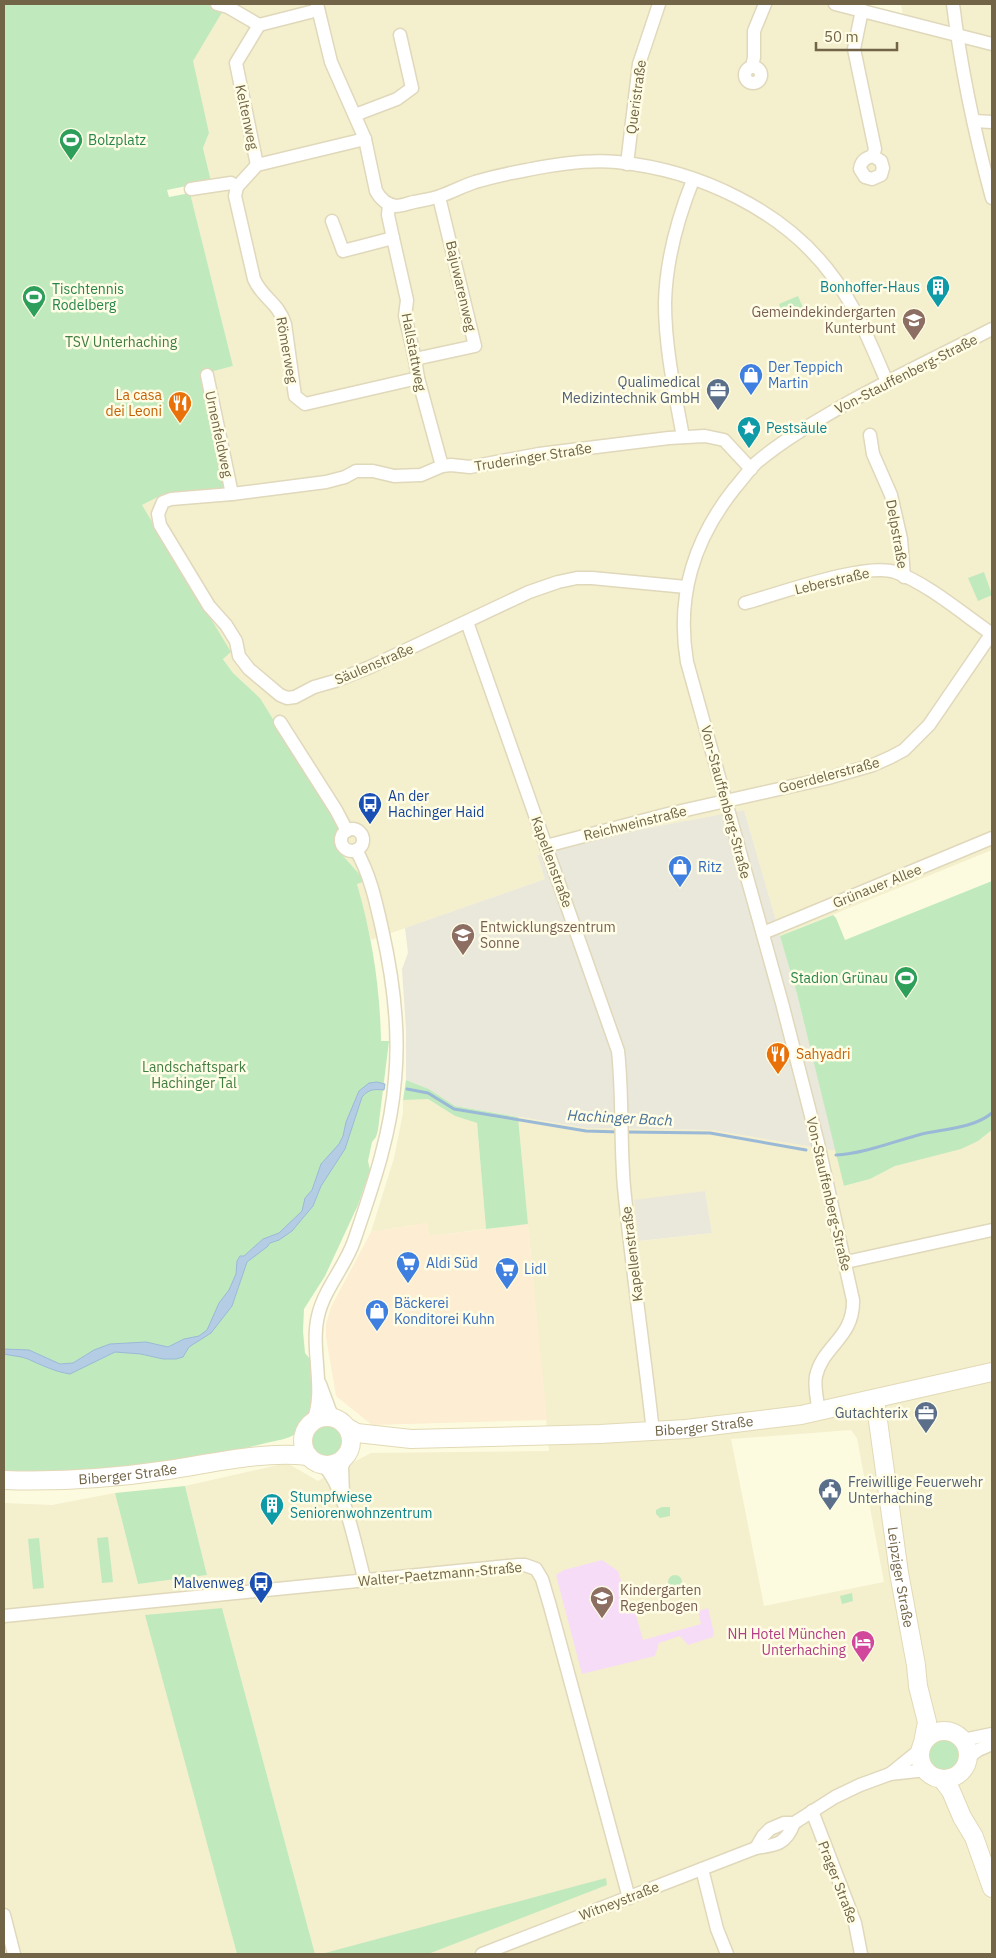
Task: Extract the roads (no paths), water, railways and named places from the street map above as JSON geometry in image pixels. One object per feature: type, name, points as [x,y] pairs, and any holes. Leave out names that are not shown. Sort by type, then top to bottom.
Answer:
[{"type":"main road","name":"Biberger Straße","points":[[347,1455],[358,1447],[411,1439],[653,1432],[747,1423],[819,1412],[992,1372]]},
{"type":"main road","name":"Leipziger Straße","points":[[875,1399],[898,1566],[918,1686],[927,1722],[922,1746]]},
{"type":"main road","points":[[328,1416],[342,1423],[351,1444],[347,1455],[338,1462],[315,1460],[305,1449],[309,1428],[328,1416]]},
{"type":"main road","name":"Biberger Straße","points":[[342,1423],[357,1433],[411,1439]]},
{"type":"main road","name":"Biberger Straße","points":[[251,1457],[286,1444],[309,1428]]},
{"type":"main road","name":"Biberger Straße","points":[[4,1480],[58,1480],[111,1477],[251,1457],[315,1460]]},
{"type":"main road","name":"Leipziger Straße","points":[[916,1665],[926,1684],[938,1718],[956,1735]]},
{"type":"main road","points":[[965,1765],[956,1776],[942,1779],[930,1775],[922,1764],[922,1746],[934,1733],[956,1735],[968,1751],[963,1787],[971,1813],[974,1837]]},
{"type":"main road","points":[[942,1779],[951,1791],[962,1817],[974,1837],[992,1888]]},
{"type":"street","points":[[217,4],[228,7],[259,25],[318,7],[331,62],[356,115],[365,140],[376,191],[380,198],[389,204],[397,206],[440,197],[475,182],[560,164],[591,162],[627,164],[659,169],[693,180],[746,202],[807,246],[834,278],[854,310],[886,382]]},
{"type":"street","name":"Queristraße","points":[[627,164],[639,64],[658,4]]},
{"type":"street","points":[[752,67],[754,31],[765,4]]},
{"type":"street","points":[[835,4],[992,44]]},
{"type":"street","points":[[953,4],[957,35],[974,121],[992,198]]},
{"type":"street","points":[[862,10],[854,49],[875,149],[872,156]]},
{"type":"street","name":"Keltenweg","points":[[259,25],[236,63],[257,165],[365,140]]},
{"type":"street","points":[[356,115],[397,99],[412,88],[400,35]]},
{"type":"street","points":[[974,121],[992,122]]},
{"type":"street","points":[[191,189],[231,183],[237,187],[257,165]]},
{"type":"street","points":[[683,437],[668,340],[665,303],[668,264],[675,234],[693,180]]},
{"type":"street","name":"Römerweg","points":[[237,187],[234,196],[254,279],[257,286],[282,312],[294,396],[305,404],[418,378]]},
{"type":"street","name":"Bajuwarenweg","points":[[416,359],[475,346],[440,197]]},
{"type":"street","name":"Hallstattweg","points":[[389,204],[388,215],[406,300],[405,316],[416,359],[418,378],[442,466]]},
{"type":"street","points":[[332,221],[343,251],[393,238]]},
{"type":"street","name":"Von-Stauffenberg-Straße","points":[[819,1412],[816,1390],[817,1371],[824,1357],[843,1335],[854,1312],[854,1300],[815,1134],[687,662],[683,640],[686,587],[692,564],[708,526],[720,506],[751,468],[794,435],[886,382],[992,329]]},
{"type":"street","name":"Urnenfeldweg","points":[[207,375],[232,494]]},
{"type":"street","name":"Delpstraße","points":[[870,435],[873,454],[891,495],[901,539],[904,576]]},
{"type":"street","name":"Truderinger Straße","points":[[160,507],[163,502],[171,499],[232,494],[334,480],[356,471],[373,471],[394,476],[421,475],[442,466],[470,467],[538,454],[683,437],[706,436],[724,440],[751,468]]},
{"type":"street","name":"Säulenstraße","points":[[160,507],[158,514],[160,525],[209,606],[226,625],[236,641],[239,656],[249,669],[280,695],[287,698],[295,697],[314,687],[370,667],[529,592],[558,582],[577,578],[686,587]]},
{"type":"street","name":"Leberstraße","points":[[745,603],[855,572],[882,569],[918,583],[992,634]]},
{"type":"street","name":"Kapellenstraße","points":[[467,622],[618,1051],[622,1083],[621,1131],[626,1203],[653,1432]]},
{"type":"street","name":"Goerdelerstraße","points":[[726,802],[828,778],[873,765],[904,750],[929,725],[992,634]]},
{"type":"street","points":[[280,722],[347,830],[343,834],[343,844],[351,851],[356,850],[365,865],[379,915],[393,983],[397,1039],[396,1079],[383,1150],[375,1180],[353,1244],[318,1315],[316,1413],[309,1428]]},
{"type":"street","name":"Reichweinstraße","points":[[546,846],[668,814],[726,802]]},
{"type":"street","name":"Grünauer Allee","points":[[762,933],[992,838]]},
{"type":"street","points":[[846,1262],[992,1230]]},
{"type":"street","points":[[317,1374],[330,1411],[342,1423]]},
{"type":"street","points":[[343,1502],[342,1467],[347,1455]]},
{"type":"street","points":[[315,1460],[329,1471],[343,1502],[365,1581]]},
{"type":"street","name":"Walter-Paetzmann-Straße","points":[[4,1616],[519,1565],[536,1569],[542,1579],[550,1606],[629,1898]]},
{"type":"street","points":[[956,1735],[992,1734]]},
{"type":"street","points":[[965,1765],[978,1750],[992,1744]]},
{"type":"street","name":"Witneystraße","points":[[890,1774],[922,1746]]},
{"type":"street","name":"Witneystraße","points":[[482,1954],[756,1848],[770,1829],[794,1823],[860,1785],[890,1774],[926,1770]]},
{"type":"street","name":"Prager Straße","points":[[812,1811],[855,1923],[861,1954]]},
{"type":"street","points":[[702,1869],[717,1929],[727,1954]]},
{"type":"street","points":[[4,1915],[14,1954]]},
{"type":"water","points":[[369,1083],[385,1084],[384,1090],[372,1090],[362,1097],[345,1149],[321,1186],[313,1206],[292,1231],[279,1240],[270,1243],[247,1262],[232,1306],[211,1333],[189,1347],[183,1357],[163,1359],[141,1354],[115,1352],[70,1374],[54,1370],[25,1358],[4,1354],[4,1349],[29,1350],[60,1364],[73,1363],[94,1350],[110,1344],[146,1342],[168,1347],[184,1339],[199,1336],[207,1330],[219,1303],[229,1290],[236,1274],[237,1261],[240,1256],[244,1256],[263,1239],[279,1233],[302,1211],[305,1198],[312,1190],[321,1164],[339,1144],[343,1136],[346,1122],[359,1091]]},
{"type":"waterway","name":"Hachinger Bach","points":[[407,1089],[428,1093],[454,1109],[586,1131],[619,1132]]},
{"type":"waterway","name":"Hachinger Bach","points":[[836,1155],[857,1152],[922,1134],[968,1125],[992,1113]]},
{"type":"waterway","name":"Hachinger Bach","points":[[625,1132],[710,1133],[806,1150]]},
{"type":"place","name":"Bolzplatz","points":[[71,161]]},
{"type":"place","name":"Bonhoffer-Haus","points":[[938,308]]},
{"type":"place","name":"Tischtennis Rodelberg","points":[[34,318]]},
{"type":"place","name":"Gemeindekindergarten Kunterbunt","points":[[914,341]]},
{"type":"place","name":"Der Teppich Martin","points":[[751,396]]},
{"type":"place","name":"Qualimedical Medizintechnik GmbH","points":[[718,411]]},
{"type":"place","name":"La casa dei Leoni","points":[[180,424]]},
{"type":"place","name":"Pestsäule","points":[[749,449]]},
{"type":"place","name":"An der Hachinger Haid","points":[[370,825]]},
{"type":"place","name":"Ritz","points":[[680,888]]},
{"type":"place","name":"Entwicklungszentrum Sonne","points":[[463,956]]},
{"type":"place","name":"Stadion Grünau","points":[[906,999]]},
{"type":"place","name":"Sahyadri","points":[[778,1075]]},
{"type":"place","name":"Aldi Süd","points":[[408,1284]]},
{"type":"place","name":"Lidl","points":[[507,1290]]},
{"type":"place","name":"Bäckerei Konditorei Kuhn","points":[[377,1332]]},
{"type":"place","name":"Gutachterix","points":[[926,1434]]},
{"type":"place","name":"Freiwillige Feuerwehr Unterhaching","points":[[830,1511]]},
{"type":"place","name":"Stumpfwiese Seniorenwohnzentrum","points":[[272,1526]]},
{"type":"place","name":"Malvenweg","points":[[261,1604]]},
{"type":"place","name":"Kindergarten Regenbogen","points":[[602,1619]]},
{"type":"place","name":"NH Hotel München Unterhaching","points":[[863,1663]]},
{"type":"park label","name":"TSV Unterhaching","points":[[121,342]]},
{"type":"park label","name":"Landschaftspark Hachinger Tal","points":[[194,1076]]}]
